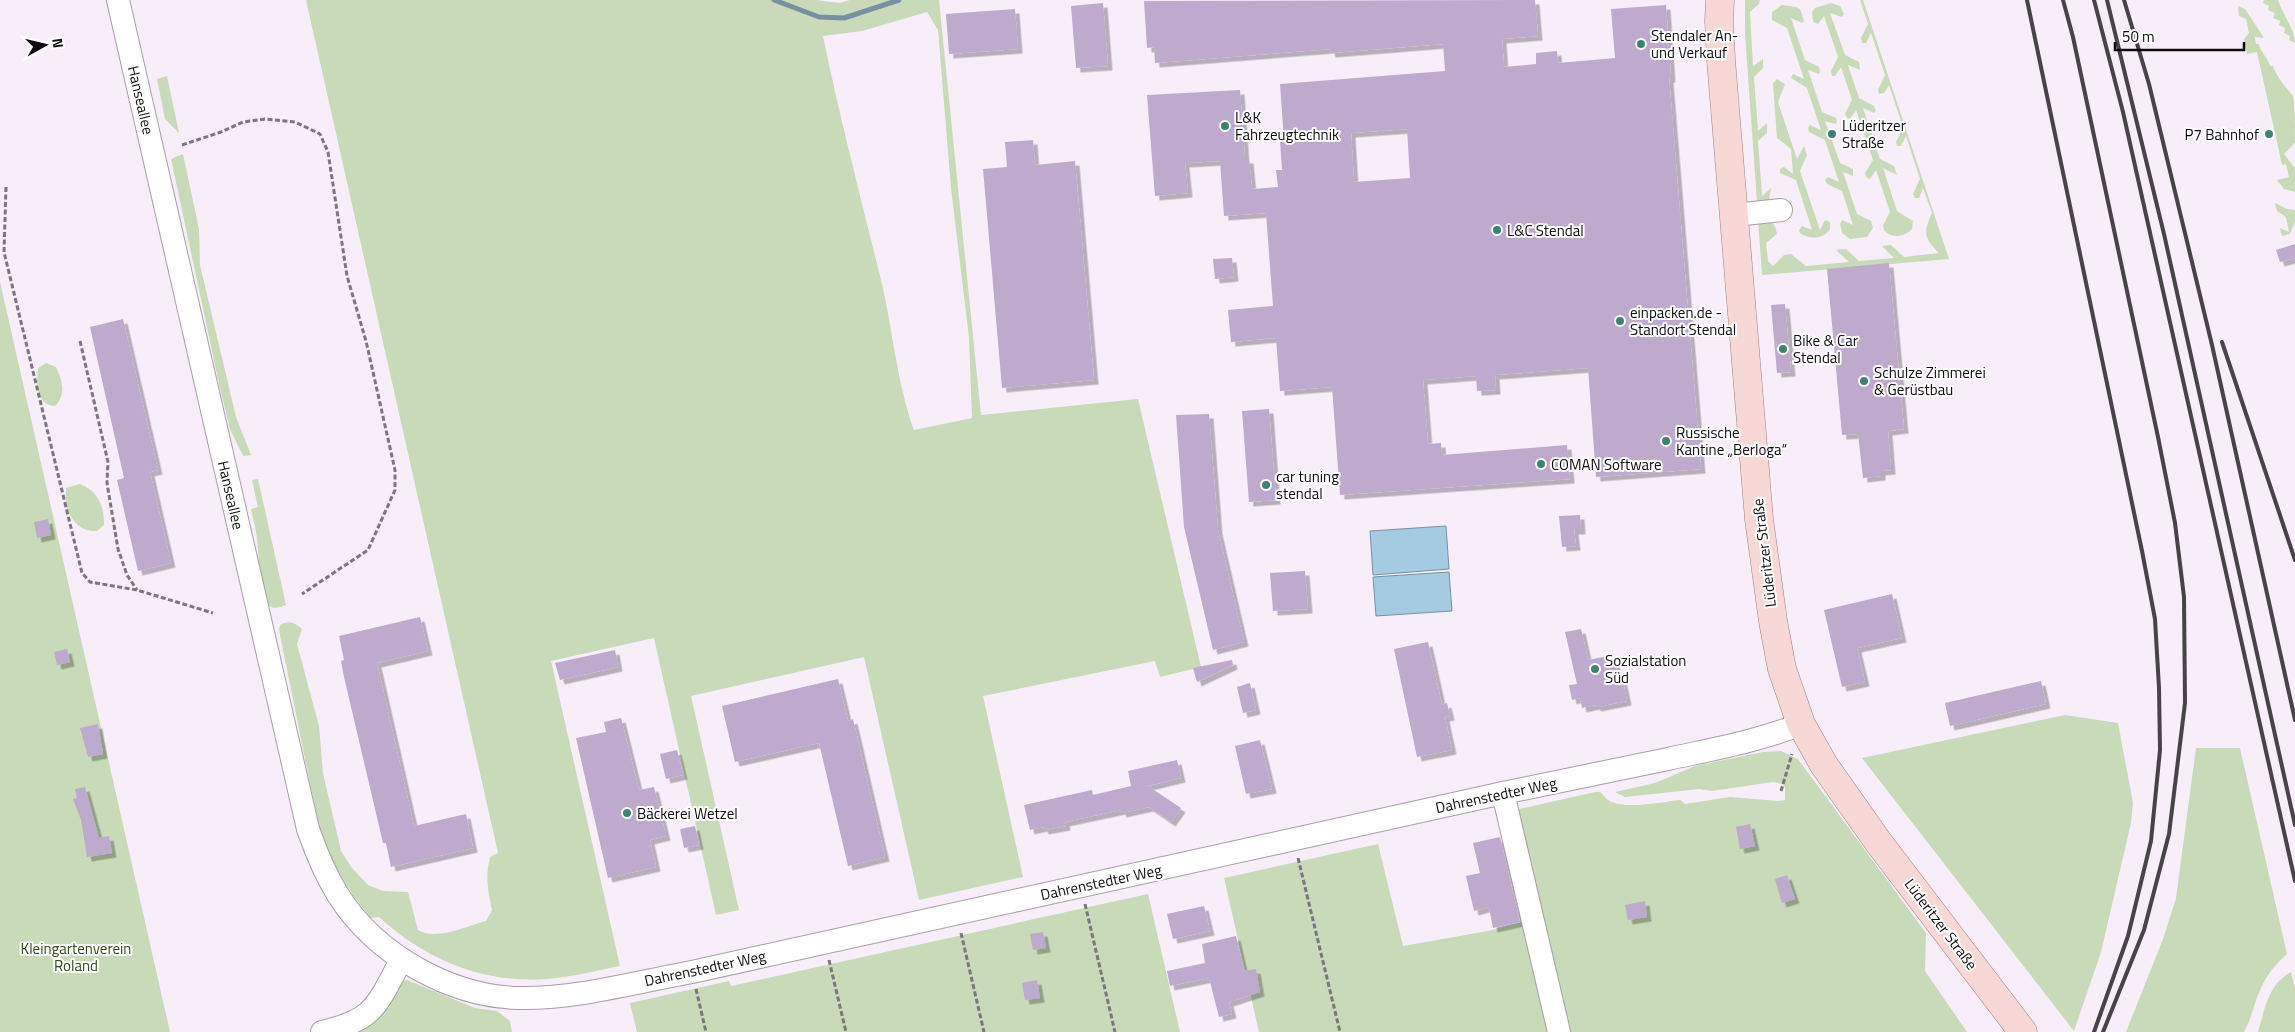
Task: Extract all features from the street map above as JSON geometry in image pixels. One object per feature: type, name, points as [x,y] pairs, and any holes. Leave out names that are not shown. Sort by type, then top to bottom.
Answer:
[{"type":"main road","name":"Lüderitzer Straße","points":[[1720,0],[1720,60],[1759,518],[1765,568],[1782,669],[1802,724],[1824,765],[1847,799],[2023,1032]]},
{"type":"street","name":"Hanseallee","points":[[118,0],[308,829],[318,857],[339,896],[365,929],[402,959]]},
{"type":"street","points":[[1734,215],[1781,210]]},
{"type":"street","name":"Dahrenstedter Weg","points":[[402,959],[434,976],[466,989],[502,997],[521,998],[573,994],[692,972],[1502,793],[1717,748],[1775,734],[1802,724]]},
{"type":"street","points":[[1502,793],[1559,1032]]},
{"type":"street","points":[[322,1032],[346,1026],[362,1019],[374,1009],[402,959]]},
{"type":"path","points":[[182,145],[221,132],[243,122],[265,119],[295,122],[308,127],[320,134],[328,152],[347,276],[366,341],[396,470],[396,490],[368,550],[302,594]]},
{"type":"path","points":[[6,187],[4,252],[82,573],[90,582],[138,590],[213,613]]},
{"type":"path","points":[[80,341],[108,462],[107,483],[118,549],[127,575],[138,590]]},
{"type":"path","points":[[1781,792],[1793,751]]},
{"type":"path","points":[[1294,839],[1340,1032]]},
{"type":"path","points":[[1081,886],[1115,1032]]},
{"type":"path","points":[[956,914],[984,1032]]},
{"type":"path","points":[[825,943],[846,1032]]},
{"type":"path","points":[[692,972],[706,1032]]},
{"type":"green space","points":[[306,0],[816,0],[839,3],[850,0],[939,0],[981,415],[1138,399],[1201,667],[1160,677],[1155,661],[983,696],[1023,877],[919,900],[864,657],[691,696],[739,910],[716,915],[654,638],[551,661],[620,966],[564,977],[531,980],[483,974],[439,958],[418,947],[379,917],[371,918],[354,897],[334,865],[320,833],[279,630],[280,625],[291,622],[302,629],[297,644],[319,726],[323,773],[341,851],[352,868],[368,885],[383,891],[408,892],[418,930],[434,934],[452,931],[486,921],[492,910],[489,896],[488,864],[490,857],[498,853]],"holes":[[[927,12],[938,30],[951,188],[969,338],[972,418],[914,430],[903,394],[882,284],[823,36],[862,31]]]},
{"type":"green space","points":[[1745,0],[1760,0],[1759,4],[1750,12],[1753,66],[1763,59],[1763,68],[1754,77],[1758,131],[1767,123],[1767,133],[1758,141],[1762,196],[1771,188],[1769,200],[1757,202],[1745,34]]},
{"type":"green space","points":[[1860,0],[1863,0],[1949,259],[1762,275],[1758,219],[1771,222],[1775,226],[1777,234],[1766,243],[1768,261],[1773,266],[1784,255],[1791,254],[1806,266],[1849,262],[1836,250],[1846,249],[1859,261],[1894,258],[1882,246],[1891,245],[1904,257],[1939,253],[1926,235],[1932,213],[1923,188],[1919,198],[1915,198],[1913,194],[1920,179],[1906,136],[1901,146],[1897,146],[1896,142],[1903,127],[1889,85],[1884,93],[1879,94],[1878,90],[1885,75],[1871,33],[1866,43],[1862,43],[1861,38],[1868,24]]},
{"type":"green space","points":[[2264,0],[2278,0],[2291,26],[2295,43],[2289,40],[2290,36],[2284,33],[2285,28],[2279,25],[2280,21],[2273,18],[2275,13],[2268,10],[2269,6],[2263,3]]},
{"type":"green space","points":[[1831,3],[1840,6],[1844,14],[1842,17],[1830,13],[1845,55],[1859,62],[1860,70],[1848,65],[1859,98],[1874,106],[1876,111],[1874,113],[1863,108],[1880,159],[1894,166],[1897,175],[1883,168],[1897,211],[1913,221],[1912,229],[1906,234],[1894,236],[1884,230],[1883,225],[1890,212],[1876,170],[1870,179],[1867,178],[1865,173],[1873,160],[1856,110],[1850,119],[1845,114],[1852,100],[1841,67],[1835,76],[1832,76],[1831,71],[1838,57],[1824,16],[1818,24],[1813,22],[1812,12],[1815,8]]},
{"type":"green space","points":[[1782,5],[1800,9],[1804,21],[1802,23],[1791,18],[1805,60],[1819,67],[1819,74],[1808,70],[1822,112],[1836,118],[1837,122],[1835,124],[1825,121],[1840,163],[1853,169],[1853,176],[1843,172],[1857,214],[1871,221],[1873,228],[1867,237],[1850,239],[1842,233],[1840,224],[1842,220],[1853,225],[1842,191],[1827,184],[1825,180],[1828,177],[1839,182],[1825,140],[1809,132],[1808,128],[1810,125],[1821,130],[1807,88],[1791,78],[1793,74],[1804,79],[1787,28],[1772,20],[1772,12]]},
{"type":"green space","points":[[2238,6],[2245,9],[2264,38],[2255,37],[2256,44],[2259,44],[2270,66],[2273,66],[2279,78],[2293,96],[2295,143],[2284,154],[2295,168],[2295,192],[2284,189],[2277,180],[2289,177],[2286,164],[2282,165],[2257,52],[2247,54],[2244,39],[2249,33],[2246,19],[2239,16]]},
{"type":"green space","points":[[167,76],[179,133],[165,119],[157,79]]},
{"type":"green space","points":[[1777,79],[1785,84],[1778,102],[1797,159],[1804,146],[1807,155],[1800,171],[1820,230],[1825,220],[1830,222],[1830,229],[1820,237],[1808,237],[1800,233],[1799,230],[1802,226],[1812,230],[1796,180],[1780,173],[1780,169],[1784,167],[1793,174],[1791,149],[1777,138],[1773,83]]},
{"type":"green space","points":[[183,154],[199,229],[200,265],[236,417],[251,455],[243,456],[230,429],[220,388],[171,159]]},
{"type":"green space","points":[[2275,203],[2287,209],[2295,210],[2295,222],[2290,234],[2282,236],[2280,228],[2289,232],[2286,217],[2277,211]]},
{"type":"green space","name":"Kleingartenverein Roland","points":[[0,282],[170,1032],[0,1032]]},
{"type":"green space","points":[[46,363],[56,367],[60,377],[62,392],[55,406],[44,401],[37,387],[38,368]]},
{"type":"green space","points":[[258,479],[286,605],[278,608],[271,607],[267,603],[260,576],[257,535],[251,509],[258,507],[252,480]]},
{"type":"green space","points":[[80,484],[92,491],[99,500],[103,512],[104,525],[97,531],[82,528],[72,518],[69,511],[66,488]]},
{"type":"green space","points":[[2065,715],[2118,723],[2133,803],[2131,823],[2101,952],[2074,1031],[1862,758]]},
{"type":"green space","points":[[2196,748],[2240,748],[2287,954],[2263,983],[2244,1032],[2126,1032],[2163,939],[2176,898]]},
{"type":"green space","points":[[1781,751],[1798,759],[1926,933],[1925,971],[1967,1032],[1562,1032],[1512,813],[1519,809],[1595,792],[1600,792],[1612,802],[1627,805],[1680,800],[1685,804],[1730,797],[1785,800],[1785,787],[1782,784],[1773,782],[1712,791],[1699,789],[1625,797],[1615,792],[1655,783],[1695,766],[1763,752]]},
{"type":"green space","points":[[1378,844],[1403,946],[1488,931],[1525,921],[1554,1032],[1259,1032],[1224,878]]},
{"type":"green space","points":[[1148,894],[1180,1032],[637,1032],[630,1003],[729,981],[731,986]]},
{"type":"green space","points":[[2291,972],[2295,989],[2295,1032],[2258,1032],[2265,1006],[2272,990],[2283,977]]},
{"type":"green space","points":[[407,980],[475,1008],[497,1011],[510,1021],[512,1032],[347,1032],[402,981]]},
{"type":"water","points":[[1446,526],[1449,569],[1373,575],[1370,531]]},
{"type":"water","points":[[1449,572],[1452,611],[1376,616],[1373,577]]},
{"type":"building","points":[[1535,0],[1538,36],[1502,39],[1504,67],[1536,64],[1536,53],[1557,51],[1558,63],[1615,58],[1611,9],[1666,5],[1671,78],[1669,78],[1701,469],[1596,477],[1588,368],[1495,375],[1496,390],[1477,391],[1476,376],[1423,380],[1428,444],[1441,443],[1442,455],[1567,445],[1570,479],[1340,495],[1332,387],[1280,391],[1276,338],[1231,342],[1228,310],[1273,306],[1266,213],[1224,216],[1220,161],[1185,163],[1188,193],[1155,196],[1147,95],[1240,90],[1245,159],[1249,159],[1252,189],[1278,187],[1276,170],[1282,170],[1280,141],[1284,141],[1280,84],[1445,71],[1443,44],[1331,53],[1330,49],[1155,63],[1154,47],[1147,48],[1144,1]],"holes":[[[1407,129],[1410,178],[1354,182],[1351,133]]]},
{"type":"building","points":[[1103,3],[1108,66],[1076,68],[1071,6]]},
{"type":"building","points":[[1015,9],[1018,49],[949,54],[946,14]]},
{"type":"building","points":[[1033,140],[1035,165],[1075,161],[1094,380],[1002,388],[983,169],[1007,167],[1005,142]]},
{"type":"building","points":[[2295,244],[2295,258],[2280,262],[2276,250]]},
{"type":"building","points":[[1232,258],[1234,277],[1215,279],[1213,259]]},
{"type":"building","points":[[1889,263],[1904,429],[1888,431],[1891,470],[1881,471],[1881,476],[1863,478],[1858,434],[1842,435],[1827,269]]},
{"type":"building","points":[[1785,304],[1791,372],[1777,373],[1771,305]]},
{"type":"building","points":[[123,319],[158,470],[150,472],[171,563],[138,571],[117,480],[124,478],[90,327]]},
{"type":"building","points":[[1269,409],[1276,500],[1249,502],[1242,411]]},
{"type":"building","points":[[1209,414],[1218,530],[1244,642],[1213,650],[1184,527],[1176,415]]},
{"type":"building","points":[[1580,515],[1581,530],[1574,530],[1576,546],[1562,547],[1559,516]]},
{"type":"building","points":[[48,519],[51,535],[37,538],[34,522]]},
{"type":"building","points":[[1305,571],[1308,609],[1273,611],[1270,573]]},
{"type":"building","points":[[1892,594],[1902,638],[1857,648],[1865,682],[1842,687],[1824,610]]},
{"type":"building","points":[[420,617],[428,651],[377,663],[414,826],[466,814],[473,848],[391,867],[386,843],[383,843],[344,677],[341,661],[344,660],[339,636]]},
{"type":"building","name":"Sozialstation Süd","points":[[1581,629],[1588,660],[1613,655],[1618,673],[1621,672],[1627,701],[1582,708],[1580,698],[1572,700],[1569,685],[1577,684],[1565,632]]},
{"type":"building","points":[[1428,642],[1442,705],[1447,703],[1450,716],[1445,717],[1452,750],[1417,757],[1394,649]]},
{"type":"building","points":[[67,649],[70,662],[57,665],[54,652]]},
{"type":"building","points":[[615,650],[618,667],[560,680],[555,663]]},
{"type":"building","points":[[1232,660],[1233,665],[1197,682],[1193,668]]},
{"type":"building","points":[[838,679],[848,721],[853,719],[885,857],[848,866],[819,743],[735,762],[722,706]]},
{"type":"building","points":[[2041,681],[2046,704],[1950,726],[1945,703]]},
{"type":"building","points":[[1250,683],[1256,710],[1243,713],[1237,687]]},
{"type":"building","name":"Bäckerei Wetzel","points":[[621,718],[639,790],[654,787],[666,836],[650,840],[656,867],[608,878],[576,738],[606,732],[604,722]]},
{"type":"building","points":[[98,724],[103,754],[88,757],[80,728]]},
{"type":"building","points":[[1260,740],[1272,789],[1246,794],[1235,746]]},
{"type":"building","points":[[677,750],[683,775],[666,779],[660,754]]},
{"type":"building","points":[[1177,760],[1181,778],[1148,786],[1181,808],[1171,822],[1149,807],[1122,813],[1121,810],[1065,822],[1066,826],[1044,830],[1043,827],[1030,830],[1024,805],[1092,790],[1093,795],[1131,786],[1128,771]]},
{"type":"building","points":[[85,787],[99,838],[109,836],[112,853],[87,857],[81,820],[73,799],[77,798],[75,789]]},
{"type":"building","points":[[1750,824],[1755,846],[1740,849],[1736,827]]},
{"type":"building","points":[[695,826],[699,845],[684,848],[680,829]]},
{"type":"building","points":[[1500,837],[1520,922],[1493,928],[1489,907],[1474,911],[1466,876],[1480,873],[1473,843]]},
{"type":"building","points":[[1787,875],[1795,899],[1782,903],[1775,879]]},
{"type":"building","points":[[1645,901],[1647,917],[1628,920],[1625,905]]},
{"type":"building","points":[[1204,906],[1210,931],[1173,939],[1167,914]]},
{"type":"building","points":[[1043,932],[1046,948],[1033,950],[1030,934]]},
{"type":"building","points":[[1236,936],[1244,971],[1256,969],[1260,992],[1229,1002],[1232,1014],[1219,1017],[1209,978],[1170,986],[1167,971],[1205,963],[1202,944]]},
{"type":"building","points":[[1037,980],[1040,998],[1025,1000],[1022,983]]},
{"type":"waterway","points":[[774,0],[819,17],[844,18],[899,0]]},
{"type":"railway","points":[[2027,0],[2155,619],[2160,750],[2151,841],[2128,936],[2094,1032]]},
{"type":"railway","points":[[2063,0],[2073,37],[2158,437],[2175,523],[2184,597],[2185,703],[2169,834],[2144,930],[2103,1032]]},
{"type":"railway","points":[[2094,0],[2123,112],[2295,881]]},
{"type":"railway","points":[[2107,0],[2164,234],[2295,825]]},
{"type":"railway","points":[[2124,0],[2149,84],[2212,345],[2295,720]]},
{"type":"railway","points":[[2222,342],[2295,560]]},
{"type":"place","name":"Stendaler An- und Verkauf","points":[[1641,44]]},
{"type":"place","name":"L&K Fahrzeugtechnik","points":[[1225,126]]},
{"type":"place","name":"Lüderitzer Straße","points":[[1832,134]]},
{"type":"place","name":"P7 Bahnhof","points":[[2269,134]]},
{"type":"place","name":"L&C Stendal","points":[[1497,230]]},
{"type":"place","name":"einpacken.de - Standort Stendal","points":[[1620,321]]},
{"type":"place","name":"Bike & Car Stendal","points":[[1783,349]]},
{"type":"place","name":"Schulze Zimmerei & Gerüstbau","points":[[1864,381]]},
{"type":"place","name":"Russische Kantine „Berloga“","points":[[1666,441]]},
{"type":"place","name":"COMAN Software","points":[[1541,464]]},
{"type":"place","name":"car tuning stendal","points":[[1266,485]]},
{"type":"place","name":"Sozialstation Süd","points":[[1595,669]]},
{"type":"place","name":"Bäckerei Wetzel","points":[[627,813]]}]
